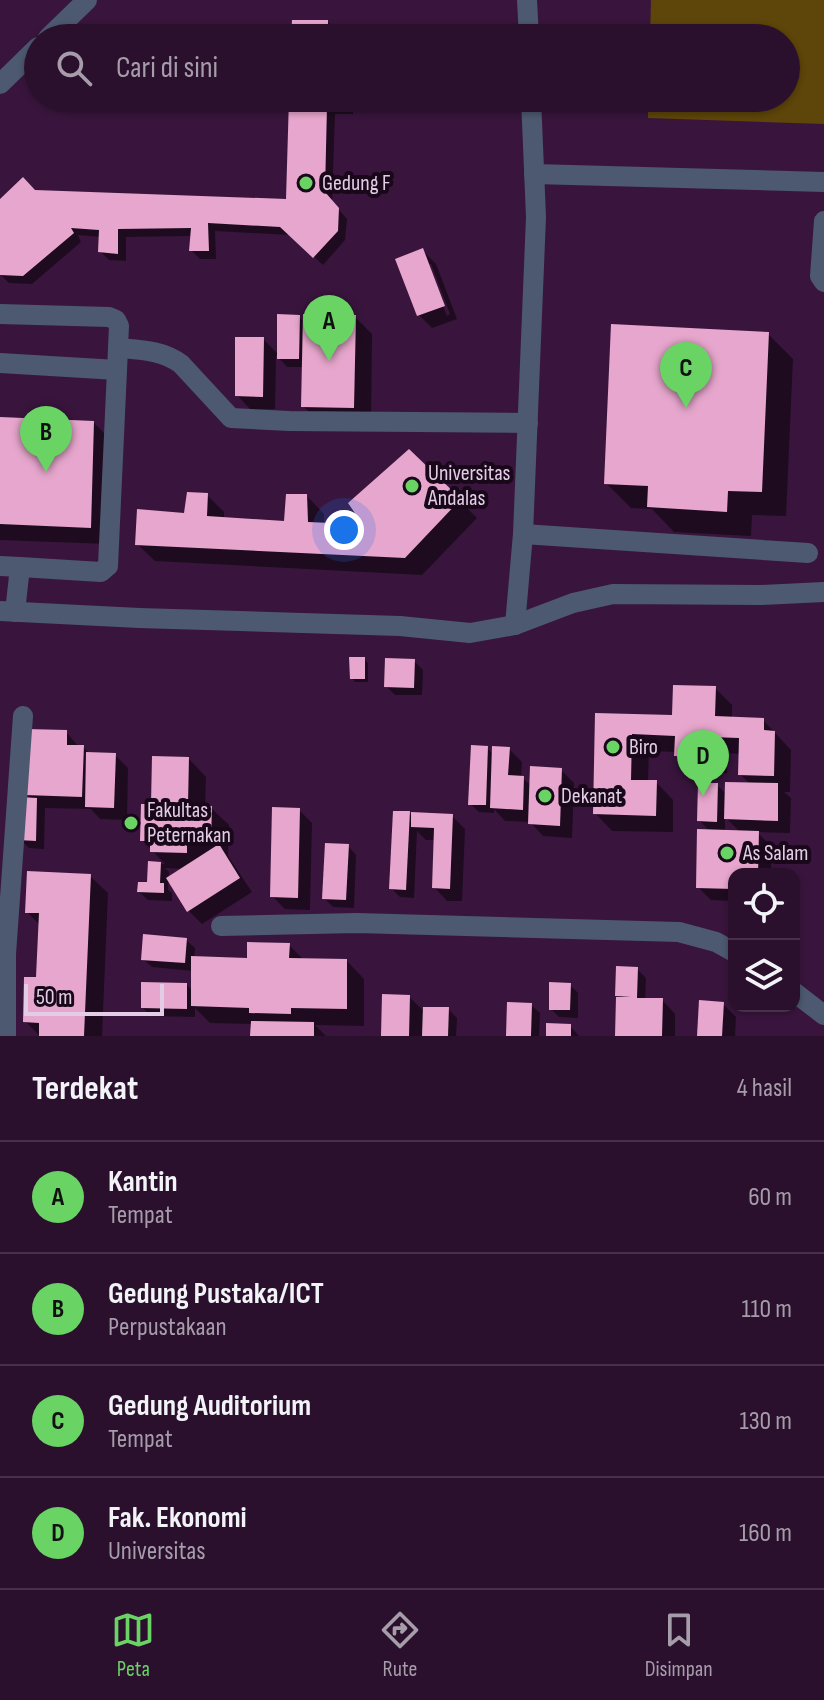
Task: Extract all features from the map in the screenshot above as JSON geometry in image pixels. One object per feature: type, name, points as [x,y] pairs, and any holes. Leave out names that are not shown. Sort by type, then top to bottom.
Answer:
[{"type":"street","points":[[62,24],[87,0]]},
{"type":"street","points":[[527,0],[528,24]]},
{"type":"street","points":[[0,84],[24,61]]},
{"type":"street","points":[[515,625],[523,534],[536,217],[532,112]]},
{"type":"street","points":[[534,174],[824,182]]},
{"type":"street","points":[[824,221],[820,276],[824,282]]},
{"type":"street","points":[[0,314],[109,317],[116,320],[119,326],[108,566],[101,572],[10,567],[8,612],[400,626],[470,633],[515,625],[573,603],[613,594],[761,595],[824,592]]},
{"type":"street","points":[[118,348],[161,352],[171,356],[231,418],[528,423]]},
{"type":"street","points":[[0,363],[117,370]]},
{"type":"street","points":[[523,534],[808,553]]},
{"type":"street","points":[[6,1036],[6,954],[23,716]]},
{"type":"street","points":[[221,926],[357,923],[679,932],[716,942],[728,949]]},
{"type":"street","points":[[800,997],[824,1015]]},
{"type":"shaded area","points":[[651,0],[824,0],[824,124],[648,118],[648,112],[800,112],[800,24],[650,24]]},
{"type":"building","points":[[292,20],[328,20],[328,24],[292,24]]},
{"type":"building","name":"Gedung F","points":[[289,112],[327,112],[325,192],[339,208],[338,231],[313,258],[280,227],[208,223],[209,251],[189,251],[191,228],[118,229],[118,254],[98,252],[99,230],[71,228],[74,233],[23,276],[0,275],[0,199],[23,177],[35,190],[286,199]]},
{"type":"building","points":[[423,248],[445,306],[417,316],[395,259]]},
{"type":"building","points":[[277,314],[300,315],[299,359],[277,359]]},
{"type":"building","points":[[303,314],[356,315],[354,408],[301,407]]},
{"type":"building","points":[[611,324],[769,332],[762,492],[728,491],[727,512],[647,507],[648,486],[604,484]]},
{"type":"building","points":[[235,337],[264,337],[263,397],[235,396]]},
{"type":"building","points":[[0,417],[94,421],[91,528],[0,524]]},
{"type":"building","points":[[409,449],[461,499],[405,558],[135,545],[137,509],[184,513],[187,492],[208,493],[207,516],[284,521],[286,494],[307,494],[308,522],[353,524],[359,519],[348,503]]},
{"type":"building","points":[[349,657],[365,657],[365,679],[350,679]]},
{"type":"building","points":[[385,658],[415,659],[414,688],[384,687]]},
{"type":"building","name":"Biro","points":[[673,685],[716,686],[715,716],[764,718],[764,730],[775,731],[774,776],[738,775],[739,738],[710,737],[710,757],[674,756],[675,736],[632,734],[631,780],[657,780],[656,816],[593,814],[595,713],[672,715]]},
{"type":"building","points":[[26,729],[67,730],[67,745],[84,745],[82,797],[25,795]]},
{"type":"building","points":[[471,745],[488,746],[486,805],[468,805]]},
{"type":"building","points":[[492,746],[510,747],[508,775],[524,776],[523,810],[490,808]]},
{"type":"building","points":[[86,752],[116,753],[114,808],[85,807]]},
{"type":"building","points":[[152,756],[189,757],[188,805],[212,806],[211,843],[187,842],[187,853],[150,852],[150,841],[140,841],[141,804],[151,804]]},
{"type":"building","name":"Dekanat","points":[[530,766],[562,768],[560,826],[528,824]]},
{"type":"building","points":[[725,782],[778,783],[778,821],[724,819]]},
{"type":"building","points":[[698,783],[718,783],[717,822],[697,821]]},
{"type":"building","points":[[19,797],[37,798],[36,841],[18,840]]},
{"type":"building","points":[[272,807],[300,808],[298,898],[270,897]]},
{"type":"building","points":[[393,811],[410,811],[406,890],[389,889]]},
{"type":"building","points":[[411,812],[453,814],[450,889],[432,888],[434,828],[411,827]]},
{"type":"building","name":"As Salam","points":[[697,829],[759,831],[758,868],[728,868],[728,889],[696,888]]},
{"type":"building","points":[[325,843],[349,844],[346,900],[322,899]]},
{"type":"building","points":[[219,844],[240,878],[187,912],[166,878]]},
{"type":"building","points":[[148,861],[161,862],[160,883],[164,883],[164,893],[137,892],[138,882],[147,882]]},
{"type":"building","points":[[27,871],[91,874],[84,1036],[39,1036],[39,1023],[23,1022],[24,977],[36,977],[39,913],[25,913]]},
{"type":"building","points":[[143,934],[187,938],[185,963],[141,960]]},
{"type":"building","points":[[247,942],[290,943],[289,958],[347,959],[347,1009],[291,1008],[291,1014],[249,1013],[249,1008],[191,1006],[191,956],[247,958]]},
{"type":"building","points":[[616,966],[638,967],[637,998],[663,998],[662,1036],[615,1036],[616,997],[631,996],[615,996]]},
{"type":"building","points":[[141,982],[187,983],[187,1009],[141,1008]]},
{"type":"building","points":[[549,982],[571,983],[570,1010],[549,1010]]},
{"type":"building","points":[[382,994],[410,995],[409,1036],[381,1036]]},
{"type":"building","points":[[699,1000],[724,1002],[722,1036],[697,1036]]},
{"type":"building","points":[[507,1002],[532,1003],[531,1036],[506,1036]]},
{"type":"building","points":[[423,1007],[449,1007],[448,1036],[422,1036]]},
{"type":"building","points":[[251,1021],[314,1022],[314,1036],[250,1036]]},
{"type":"building","points":[[546,1023],[571,1024],[571,1036],[546,1036]]},
{"type":"place","name":"Gedung F","points":[[306,183]]},
{"type":"place","name":"Kantin","points":[[329,361]]},
{"type":"place","name":"Gedung Auditorium","points":[[686,408]]},
{"type":"place","name":"Gedung Pustaka/ICT","points":[[46,472]]},
{"type":"place","name":"Universitas Andalas","points":[[412,486]]},
{"type":"place","name":"Biro","points":[[613,747]]},
{"type":"place","name":"Dekanat","points":[[545,796]]},
{"type":"place","name":"Fak. Ekonomi","points":[[703,796]]},
{"type":"place","name":"Fakultas Peternakan","points":[[131,823]]},
{"type":"place","name":"As Salam","points":[[727,853]]}]
